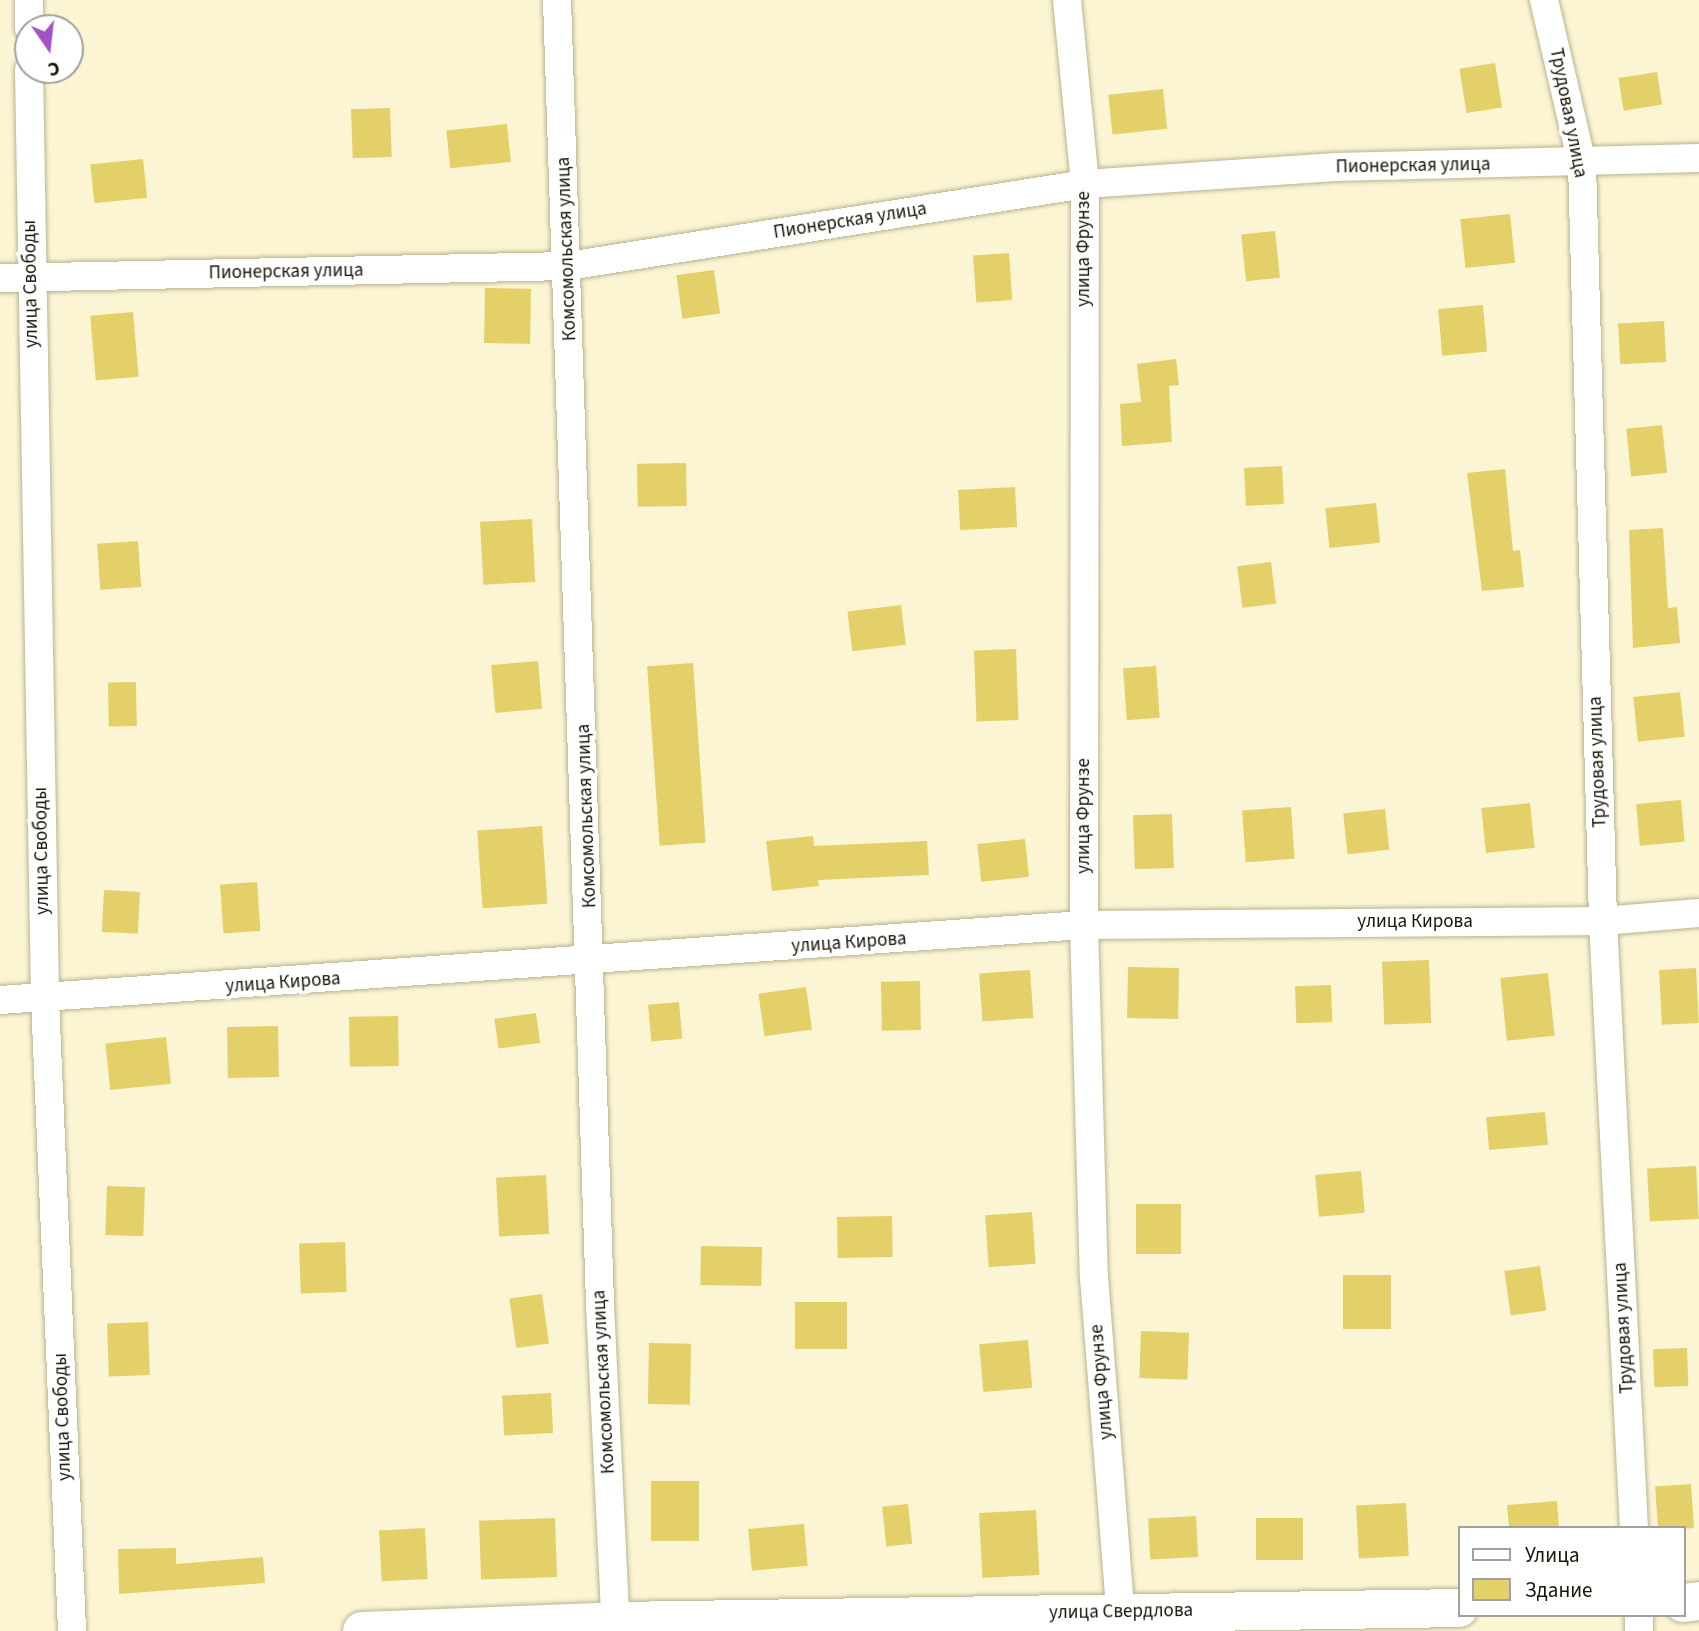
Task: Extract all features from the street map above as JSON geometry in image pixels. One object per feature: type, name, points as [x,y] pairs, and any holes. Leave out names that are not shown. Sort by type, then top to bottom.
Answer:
[{"type":"street","name":"Комсомольская улица","points":[[557,0],[592,962],[600,1305],[616,1626]]},
{"type":"street","name":"улица Фрунзе","points":[[1067,0],[1084,184],[1084,925],[1094,1277],[1121,1622]]},
{"type":"street","name":"Трудовая улица","points":[[1544,0],[1582,163],[1603,921],[1634,1526]]},
{"type":"street","name":"улица Свободы","points":[[29,84],[30,277],[45,999],[72,1631]]},
{"type":"street","name":"Пионерская улица","points":[[0,278],[568,266],[1084,184],[1335,167],[1582,163],[1699,158]]},
{"type":"street","name":"улица Кирова","points":[[0,1000],[592,962],[1084,925],[1603,921],[1699,913]]},
{"type":"street","name":"улица Свердлова","points":[[362,1631],[1121,1622],[1458,1608]]},
{"type":"building","points":[[1495,63],[1502,107],[1466,113],[1459,69]]},
{"type":"building","points":[[1657,72],[1662,105],[1624,111],[1618,78]]},
{"type":"building","points":[[1163,89],[1167,129],[1112,135],[1108,95]]},
{"type":"building","points":[[390,108],[392,157],[353,158],[351,109]]},
{"type":"building","points":[[507,124],[511,162],[450,168],[446,130]]},
{"type":"building","points":[[143,159],[147,198],[94,203],[90,165]]},
{"type":"building","points":[[1510,214],[1515,263],[1465,268],[1460,219]]},
{"type":"building","points":[[1275,231],[1280,278],[1246,281],[1241,235]]},
{"type":"building","points":[[1009,253],[1012,300],[976,302],[973,256]]},
{"type":"building","points":[[714,270],[720,314],[682,319],[676,275]]},
{"type":"building","points":[[485,288],[531,289],[530,344],[484,343]]},
{"type":"building","points":[[1483,305],[1487,352],[1442,356],[1438,309]]},
{"type":"building","points":[[133,312],[139,377],[96,381],[90,316]]},
{"type":"building","points":[[1664,321],[1666,362],[1620,364],[1618,323]]},
{"type":"building","points":[[1176,359],[1179,385],[1169,386],[1172,442],[1122,446],[1120,404],[1141,402],[1137,364]]},
{"type":"building","points":[[1662,425],[1667,473],[1631,477],[1626,429]]},
{"type":"building","points":[[686,463],[687,506],[638,507],[637,464]]},
{"type":"building","points":[[1282,466],[1284,504],[1246,506],[1244,468]]},
{"type":"building","points":[[1505,469],[1513,551],[1520,550],[1524,587],[1482,591],[1467,473]]},
{"type":"building","points":[[1015,487],[1017,527],[960,530],[958,490]]},
{"type":"building","points":[[1376,503],[1380,543],[1329,548],[1325,508]]},
{"type":"building","points":[[532,519],[535,582],[483,585],[480,522]]},
{"type":"building","points":[[1663,528],[1668,608],[1677,607],[1680,643],[1633,648],[1629,530]]},
{"type":"building","points":[[138,541],[141,587],[100,590],[97,544]]},
{"type":"building","points":[[1271,562],[1276,604],[1242,608],[1237,566]]},
{"type":"building","points":[[901,605],[906,645],[852,651],[847,612]]},
{"type":"building","points":[[1016,649],[1018,720],[977,721],[974,650]]},
{"type":"building","points":[[538,661],[542,709],[495,713],[491,665]]},
{"type":"building","points":[[693,663],[706,843],[660,846],[647,666]]},
{"type":"building","points":[[1156,666],[1160,718],[1127,720],[1123,668]]},
{"type":"building","points":[[108,682],[136,682],[137,726],[109,726]]},
{"type":"building","points":[[1680,692],[1685,737],[1638,742],[1633,697]]},
{"type":"building","points":[[1681,800],[1685,842],[1640,846],[1636,804]]},
{"type":"building","points":[[1530,803],[1535,848],[1486,853],[1481,808]]},
{"type":"building","points":[[1291,807],[1295,859],[1246,862],[1242,810]]},
{"type":"building","points":[[1385,809],[1389,850],[1348,854],[1343,813]]},
{"type":"building","points":[[1172,814],[1174,868],[1135,869],[1133,815]]},
{"type":"building","points":[[542,826],[547,904],[483,908],[477,831]]},
{"type":"building","points":[[813,836],[814,846],[927,841],[929,875],[818,880],[819,886],[772,891],[766,841]]},
{"type":"building","points":[[1025,839],[1029,877],[981,882],[977,844]]},
{"type":"building","points":[[257,882],[260,931],[224,933],[220,885]]},
{"type":"building","points":[[104,890],[140,892],[138,934],[102,932]]},
{"type":"building","points":[[1429,960],[1431,1023],[1384,1025],[1382,962]]},
{"type":"building","points":[[1128,967],[1179,968],[1178,1019],[1127,1018]]},
{"type":"building","points":[[1696,968],[1699,1023],[1662,1025],[1659,970]]},
{"type":"building","points":[[1030,970],[1033,1018],[982,1021],[979,974]]},
{"type":"building","points":[[1548,973],[1555,1036],[1507,1041],[1500,978]]},
{"type":"building","points":[[920,981],[921,1030],[882,1031],[881,982]]},
{"type":"building","points":[[1331,985],[1332,1022],[1296,1023],[1295,986]]},
{"type":"building","points":[[806,987],[812,1030],[764,1036],[758,994]]},
{"type":"building","points":[[679,1002],[682,1039],[651,1042],[648,1005]]},
{"type":"building","points":[[536,1013],[540,1043],[499,1049],[494,1019]]},
{"type":"building","points":[[398,1016],[399,1066],[350,1067],[349,1017]]},
{"type":"building","points":[[278,1026],[279,1077],[228,1078],[227,1027]]},
{"type":"building","points":[[166,1037],[171,1084],[110,1090],[105,1043]]},
{"type":"building","points":[[1545,1112],[1548,1145],[1489,1150],[1486,1117]]},
{"type":"building","points":[[1696,1166],[1699,1219],[1650,1221],[1647,1169]]},
{"type":"building","points":[[1361,1171],[1365,1213],[1319,1217],[1315,1175]]},
{"type":"building","points":[[546,1175],[549,1234],[499,1237],[496,1178]]},
{"type":"building","points":[[107,1186],[145,1187],[143,1236],[105,1235]]},
{"type":"building","points":[[1136,1204],[1181,1204],[1181,1254],[1136,1254]]},
{"type":"building","points":[[1032,1212],[1036,1264],[989,1267],[985,1215]]},
{"type":"building","points":[[892,1216],[893,1257],[838,1258],[837,1217]]},
{"type":"building","points":[[345,1242],[347,1292],[301,1294],[299,1244]]},
{"type":"building","points":[[701,1246],[762,1247],[761,1286],[700,1285]]},
{"type":"building","points":[[1540,1266],[1546,1311],[1511,1316],[1504,1271]]},
{"type":"building","points":[[1343,1275],[1391,1275],[1391,1329],[1343,1329]]},
{"type":"building","points":[[542,1294],[549,1344],[516,1348],[509,1299]]},
{"type":"building","points":[[795,1302],[847,1302],[847,1349],[795,1349]]},
{"type":"building","points":[[148,1322],[150,1375],[109,1376],[107,1323]]},
{"type":"building","points":[[1141,1331],[1189,1333],[1187,1380],[1139,1378]]},
{"type":"building","points":[[1028,1340],[1032,1388],[983,1392],[979,1344]]},
{"type":"building","points":[[649,1343],[691,1344],[690,1405],[648,1404]]},
{"type":"building","points":[[1687,1348],[1688,1386],[1654,1387],[1653,1349]]},
{"type":"building","points":[[551,1393],[553,1433],[504,1436],[502,1396]]},
{"type":"building","points":[[651,1481],[699,1481],[699,1541],[651,1541]]},
{"type":"building","points":[[1691,1484],[1694,1528],[1658,1526],[1655,1487]]},
{"type":"building","points":[[1557,1501],[1559,1526],[1509,1526],[1507,1505]]},
{"type":"building","points":[[1406,1503],[1409,1556],[1359,1559],[1356,1506]]},
{"type":"building","points":[[908,1504],[912,1544],[886,1546],[882,1507]]},
{"type":"building","points":[[1036,1510],[1039,1575],[982,1578],[979,1513]]},
{"type":"building","points":[[1196,1516],[1198,1557],[1150,1559],[1148,1519]]},
{"type":"building","points":[[555,1518],[557,1577],[481,1580],[479,1521]]},
{"type":"building","points":[[1256,1518],[1303,1518],[1303,1560],[1256,1560]]},
{"type":"building","points":[[804,1524],[808,1566],[752,1571],[748,1529]]},
{"type":"building","points":[[425,1528],[428,1579],[382,1581],[379,1530]]},
{"type":"building","points":[[176,1548],[176,1564],[263,1557],[265,1583],[119,1594],[118,1549]]}]
